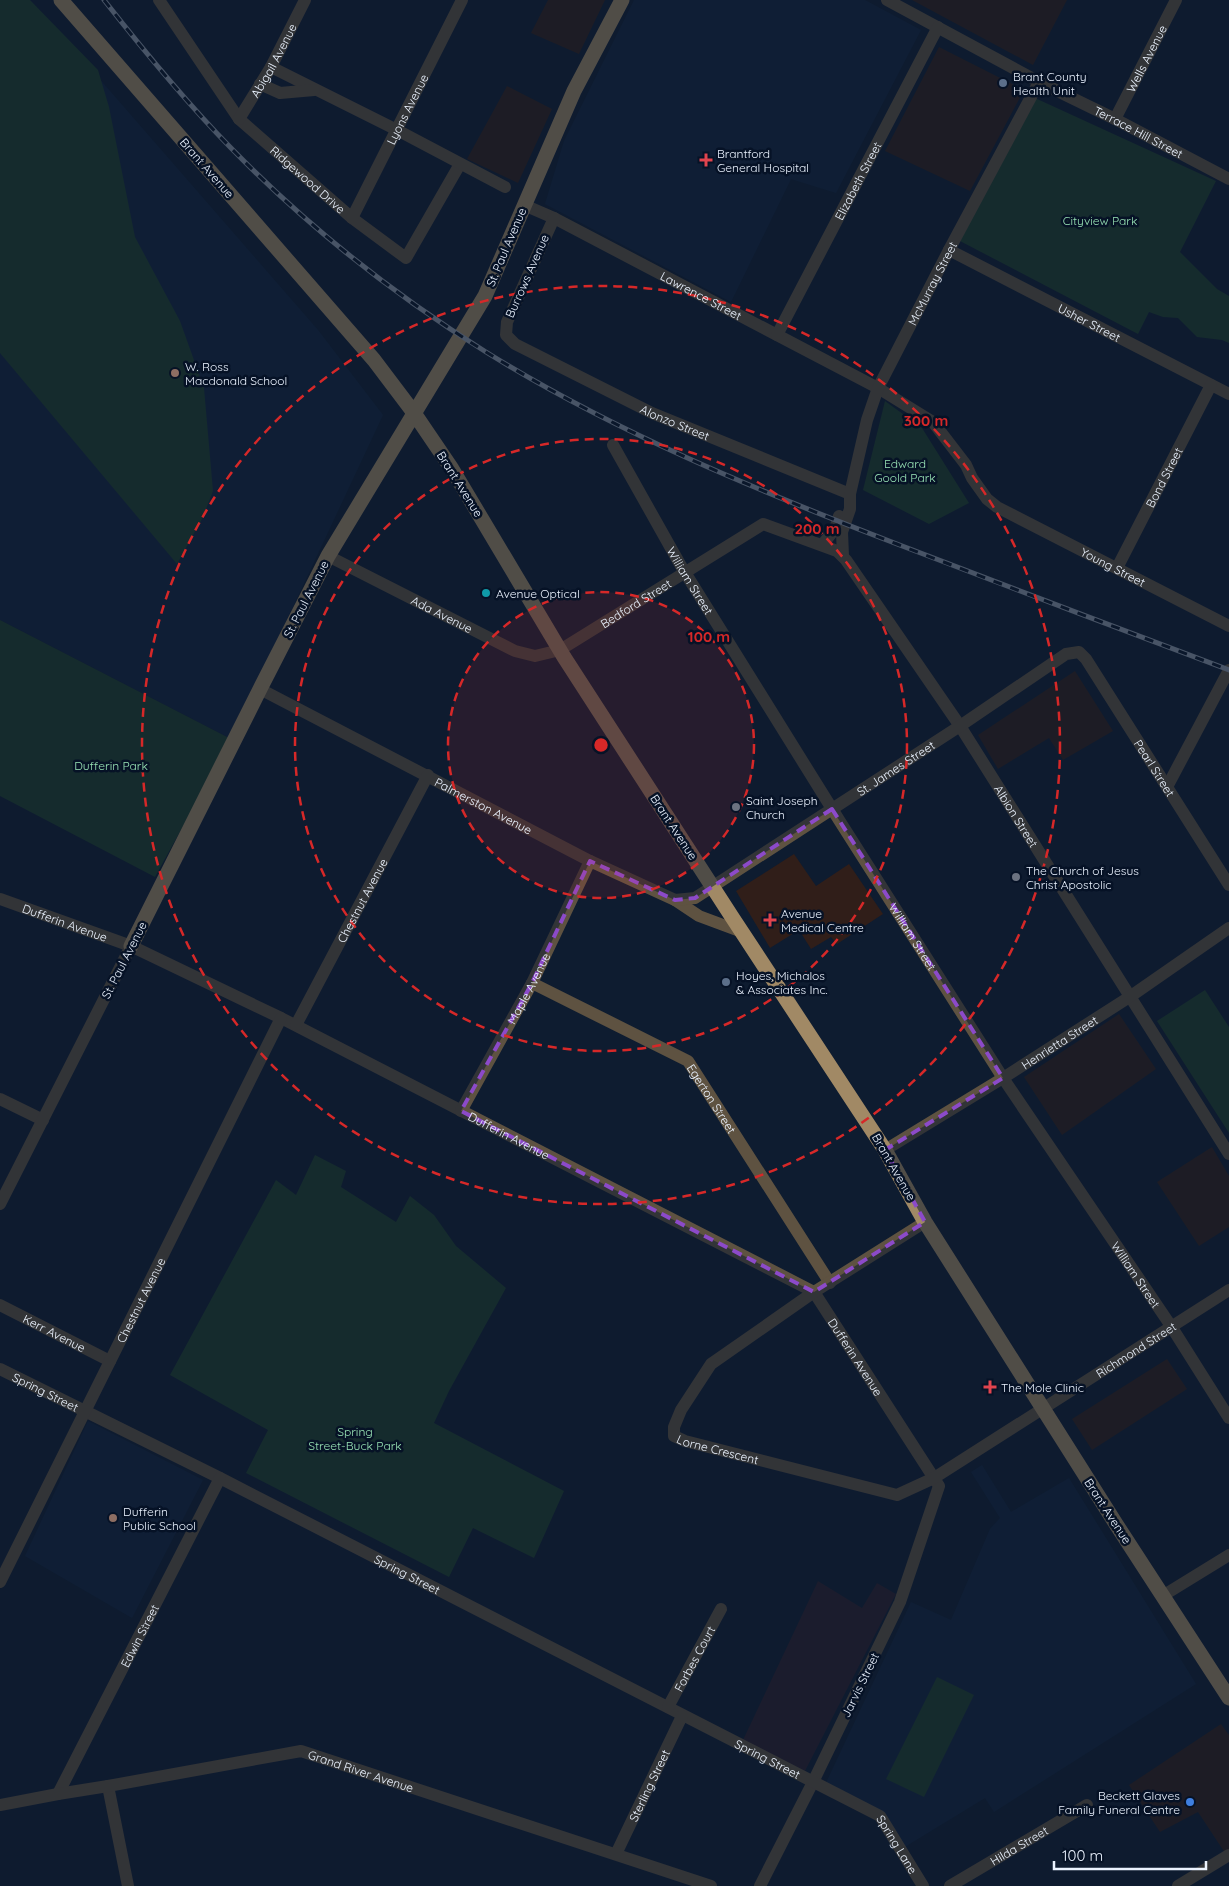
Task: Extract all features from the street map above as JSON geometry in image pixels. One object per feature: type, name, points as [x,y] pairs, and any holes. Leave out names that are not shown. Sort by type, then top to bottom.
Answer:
[{"type":"main road","name":"Brant Avenue","points":[[61,0],[374,360],[452,468],[560,650],[885,1150],[925,1222],[1229,1698]]},
{"type":"main road","name":"St. Paul Avenue","points":[[131,946],[328,556],[485,296],[574,91],[622,0]]},
{"type":"street","name":"Ridgewood Drive","points":[[159,0],[239,120],[352,218],[406,258],[460,164]]},
{"type":"street","name":"Abigail Avenue","points":[[239,120],[271,67],[305,0]]},
{"type":"street","name":"Lyons Avenue","points":[[352,218],[462,0]]},
{"type":"street","name":"Terrace Hill Street","points":[[887,0],[1039,82],[1115,119],[1229,179]]},
{"type":"street","name":"Wells Avenue","points":[[1115,119],[1176,0]]},
{"type":"street","name":"Elizabeth Street","points":[[777,335],[938,27]]},
{"type":"street","points":[[271,67],[505,187]]},
{"type":"street","name":"McMurray Street","points":[[843,556],[842,532],[850,509],[850,494],[867,420],[878,388],[1039,82]]},
{"type":"street","points":[[260,84],[280,93],[314,90]]},
{"type":"street","name":"Lawrence Street","points":[[524,205],[554,218],[878,388]]},
{"type":"street","name":"Burrows Avenue","points":[[506,335],[507,322],[554,218]]},
{"type":"street","name":"Usher Street","points":[[949,250],[1229,394]]},
{"type":"street","name":"Alonzo Street","points":[[506,335],[515,344],[652,413],[850,494]]},
{"type":"street","name":"Bond Street","points":[[1117,568],[1211,385]]},
{"type":"street","name":"Young Street","points":[[878,388],[933,422],[966,465],[972,478],[987,499],[997,507],[1229,626]]},
{"type":"street","name":"William Street","points":[[613,445],[683,569],[832,810],[1003,1078],[1171,1326],[1229,1418]]},
{"type":"street","name":"McMurray Street","points":[[822,545],[835,529],[842,507],[850,494]]},
{"type":"street","name":"Bedford Street","points":[[560,650],[683,569],[763,524]]},
{"type":"street","name":"Albion Street","points":[[763,524],[822,545],[837,551],[843,556],[960,726],[1229,1154]]},
{"type":"street","name":"Ada Avenue","points":[[328,556],[515,651],[536,656],[560,650]]},
{"type":"street","name":"St. James Street","points":[[712,886],[832,810],[1066,654],[1079,652]]},
{"type":"street","name":"Pearl Street","points":[[1079,652],[1086,659],[1229,885]]},
{"type":"street","points":[[1167,787],[1229,670]]},
{"type":"street","name":"Palmerston Avenue","points":[[260,689],[590,861],[675,900],[699,916],[742,932]]},
{"type":"street","name":"Chestnut Avenue","points":[[296,1026],[428,776]]},
{"type":"street","name":"Maple Avenue","points":[[461,1111],[532,983],[590,861]]},
{"type":"street","points":[[675,900],[696,898],[712,886]]},
{"type":"street","name":"Dufferin Avenue","points":[[0,899],[131,946],[281,1018],[814,1292],[934,1478]]},
{"type":"street","name":"Henrietta Street","points":[[885,1150],[1003,1078],[1131,996],[1229,928]]},
{"type":"street","name":"St. Paul Avenue","points":[[0,1204],[131,946]]},
{"type":"street","name":"Egerton Street","points":[[532,983],[688,1061],[830,1283]]},
{"type":"street","name":"Chestnut Avenue","points":[[0,1582],[281,1018]]},
{"type":"street","points":[[0,1098],[42,1120]]},
{"type":"street","name":"Lorne Crescent","points":[[925,1222],[814,1292],[711,1364],[681,1410],[674,1427],[674,1436],[684,1441],[897,1495],[934,1478],[1043,1409]]},
{"type":"street","name":"Richmond Street","points":[[1043,1409],[1229,1290]]},
{"type":"street","name":"Kerr Avenue","points":[[0,1305],[110,1361]]},
{"type":"street","name":"Spring Street","points":[[0,1369],[220,1478],[813,1782]]},
{"type":"street","name":"Edwin Street","points":[[58,1794],[220,1478]]},
{"type":"street","name":"Jarvis Street","points":[[760,1886],[813,1782],[900,1602],[939,1486],[934,1478]]},
{"type":"street","points":[[1164,1595],[1229,1555]]},
{"type":"street","name":"Forbes Court","points":[[668,1707],[721,1609]]},
{"type":"street","name":"Sterling Street","points":[[616,1854],[682,1716]]},
{"type":"street","name":"Grand River Avenue","points":[[0,1805],[300,1751],[710,1886]]},
{"type":"street","name":"Spring Lane","points":[[813,1782],[880,1816],[923,1886]]},
{"type":"street","points":[[108,1786],[128,1886]]},
{"type":"street","name":"Hilda Street","points":[[950,1886],[1087,1806]]},
{"type":"street","points":[[1178,1886],[1229,1855]]},
{"type":"highlighted area","points":[[832,809],[1003,1078],[885,1150],[925,1222],[814,1292],[461,1111],[532,983],[590,861],[675,900],[695,898]]},
{"type":"shaded area","name":"W. Ross Macdonald School","points":[[0,0],[30,0],[43,14],[318,330],[383,415],[231,739],[0,620]]},
{"type":"shaded area","points":[[548,0],[605,0],[579,54],[531,33]]},
{"type":"shaded area","name":"Brantford General Hospital","points":[[634,0],[865,0],[921,30],[836,193],[791,179],[731,302],[545,204],[564,141]]},
{"type":"shaded area","points":[[912,0],[1067,0],[1033,65]]},
{"type":"shaded area","points":[[939,47],[1024,90],[970,191],[885,151]]},
{"type":"shaded area","points":[[507,86],[552,109],[518,183],[467,159]]},
{"type":"shaded area","points":[[1075,671],[1113,731],[1063,760],[1049,738],[998,769],[978,735]]},
{"type":"shaded area","points":[[794,854],[816,886],[849,864],[883,914],[837,944],[831,937],[811,949],[799,930],[770,948],[736,891]]},
{"type":"shaded area","points":[[1119,1014],[1156,1069],[1062,1135],[1024,1077]]},
{"type":"shaded area","points":[[1212,1147],[1229,1176],[1229,1227],[1199,1246],[1157,1182]]},
{"type":"shaded area","points":[[1167,1359],[1187,1389],[1092,1450],[1072,1419]]},
{"type":"shaded area","name":"Dufferin Public School","points":[[88,1421],[203,1480],[132,1618],[25,1556]]},
{"type":"shaded area","points":[[982,1465],[1011,1512],[1069,1478],[1196,1684],[994,1812],[985,1798],[903,1848],[878,1811],[825,1785],[911,1602],[951,1620],[990,1529],[1000,1518],[971,1472]]},
{"type":"shaded area","points":[[818,1581],[862,1608],[877,1583],[896,1594],[805,1771],[743,1740]]},
{"type":"shaded area","points":[[1221,1724],[1229,1735],[1229,1859],[1198,1812],[1160,1832],[1129,1785]]},
{"type":"green space","points":[[0,0],[30,0],[98,70],[109,107],[135,237],[180,321],[204,388],[213,491],[202,519],[177,564],[0,353]]},
{"type":"green space","name":"Cityview Park","points":[[1035,98],[1216,181],[1180,252],[1217,289],[1229,296],[1229,343],[1222,340],[1197,337],[1178,318],[1163,317],[1149,312],[1138,334],[960,241]]},
{"type":"green space","name":"Edward Goold Park","points":[[885,401],[922,428],[969,503],[929,524],[863,490]]},
{"type":"green space","name":"Dufferin Park","points":[[0,620],[231,739],[155,877],[0,796]]},
{"type":"green space","points":[[1205,990],[1229,1027],[1229,1133],[1157,1021]]},
{"type":"green space","name":"Spring Street-Buck Park","points":[[315,1155],[346,1171],[341,1187],[396,1222],[410,1196],[434,1215],[456,1246],[506,1288],[449,1391],[434,1423],[564,1491],[534,1558],[473,1528],[449,1577],[246,1473],[268,1430],[170,1375],[276,1180],[296,1195]]},
{"type":"green space","points":[[937,1677],[974,1695],[924,1797],[886,1779]]},
{"type":"railway","points":[[104,0],[197,112],[289,204],[384,282],[451,330],[486,352],[585,408],[636,434],[739,481],[897,544],[1229,670]]},
{"type":"place","name":"Brant County Health Unit","points":[[1003,83]]},
{"type":"place","name":"Brantford General Hospital","points":[[706,160]]},
{"type":"place","name":"W. Ross Macdonald School","points":[[175,373]]},
{"type":"place","name":"Avenue Optical","points":[[486,593]]},
{"type":"place","name":"Saint Joseph Church","points":[[736,807]]},
{"type":"place","name":"The Church of Jesus Christ Apostolic","points":[[1016,877]]},
{"type":"place","name":"Avenue Medical Centre","points":[[770,920]]},
{"type":"place","name":"Hoyes, Michalos & Associates Inc.","points":[[726,982]]},
{"type":"place","name":"The Mole Clinic","points":[[990,1387]]},
{"type":"place","name":"Dufferin Public School","points":[[113,1518]]},
{"type":"place","name":"Beckett Glaves Family Funeral Centre","points":[[1190,1802]]}]
